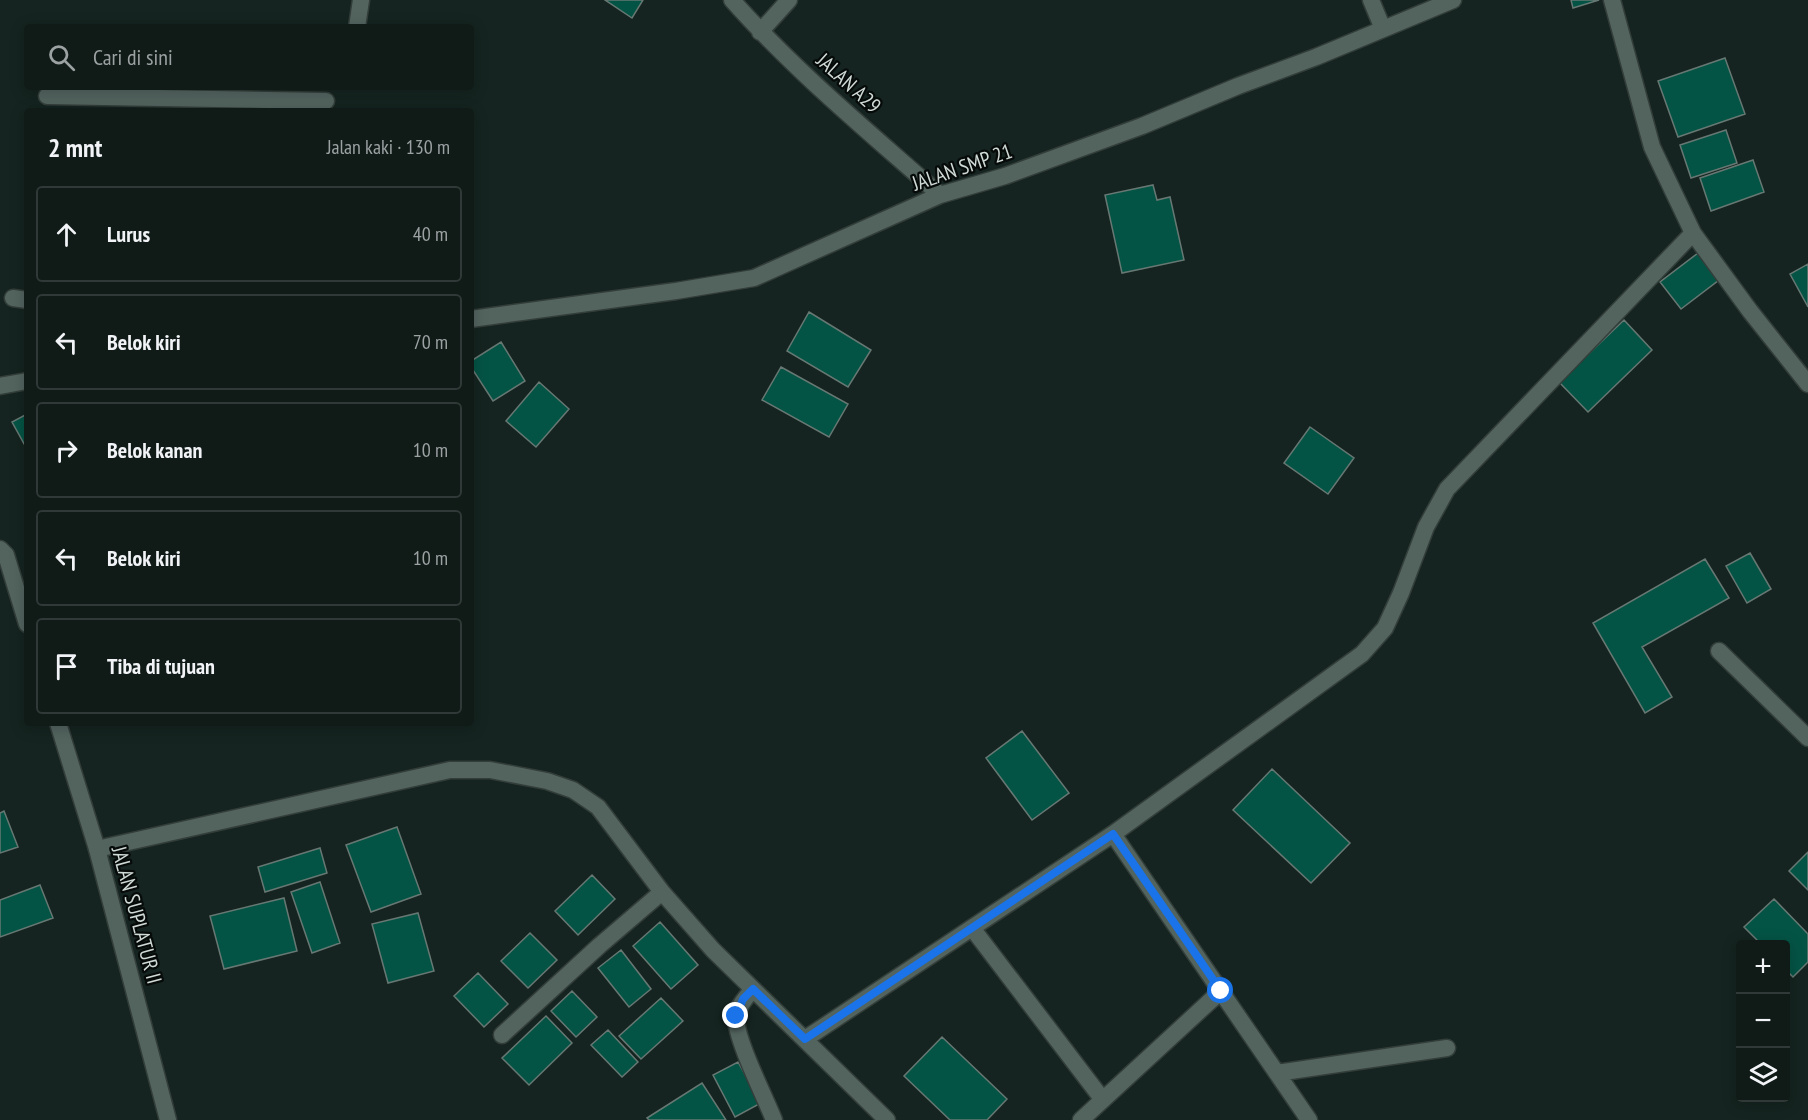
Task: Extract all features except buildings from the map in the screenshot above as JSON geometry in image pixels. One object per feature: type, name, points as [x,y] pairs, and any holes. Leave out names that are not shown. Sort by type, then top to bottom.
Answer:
[{"type":"street","points":[[357,24],[361,0]]},
{"type":"street","name":"JALAN A29","points":[[732,0],[760,32],[840,107],[940,195]]},
{"type":"street","points":[[760,32],[789,0]]},
{"type":"street","points":[[1371,0],[1383,29]]},
{"type":"street","name":"JALAN SMP 21","points":[[474,319],[754,278],[940,195],[1014,173],[1131,130],[1238,86],[1317,57],[1453,0]]},
{"type":"street","points":[[1612,0],[1652,147],[1693,233],[1750,311],[1808,384]]},
{"type":"street","points":[[47,96],[329,100]]},
{"type":"street","points":[[805,1039],[1113,834],[1362,654],[1385,628],[1426,527],[1447,489],[1693,233]]},
{"type":"street","points":[[0,386],[24,382]]},
{"type":"street","points":[[0,549],[6,555],[24,614]]},
{"type":"street","points":[[1719,651],[1808,738]]},
{"type":"street","name":"JALAN SUPLATUR II","points":[[59,726],[97,849],[168,1120]]},
{"type":"street","points":[[97,849],[450,770],[490,770],[547,781],[573,790],[598,807],[662,892],[713,950],[887,1120]]},
{"type":"street","points":[[1113,834],[1309,1120]]},
{"type":"street","points":[[502,1035],[662,892]]},
{"type":"street","points":[[972,928],[1103,1100]]},
{"type":"street","points":[[753,989],[743,999],[736,1016],[742,1041],[774,1120]]},
{"type":"street","points":[[1080,1120],[1221,991]]},
{"type":"street","points":[[1277,1073],[1447,1048]]},
{"type":"route","points":[[736,1016],[743,999],[753,989],[805,1039],[1113,834],[1221,991]]}]
